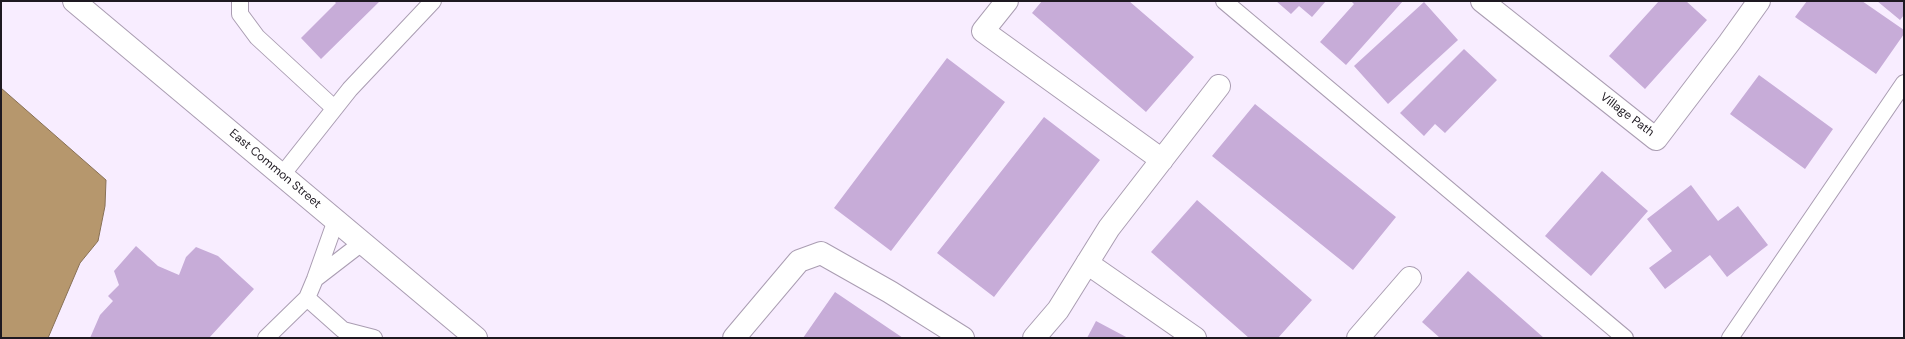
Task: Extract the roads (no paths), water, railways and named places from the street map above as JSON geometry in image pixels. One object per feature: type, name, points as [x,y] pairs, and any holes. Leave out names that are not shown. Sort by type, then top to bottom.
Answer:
[{"type":"street","name":"East Common Street","points":[[74,1],[476,338]]},
{"type":"street","points":[[1007,1],[983,31],[1162,160]]},
{"type":"street","name":"Village Path","points":[[1482,1],[1656,139],[1730,43],[1753,3]]},
{"type":"street","points":[[1034,338],[1058,310],[1109,228],[1219,86]]},
{"type":"street","points":[[734,338],[799,261],[821,253],[890,292],[963,338]]},
{"type":"street","points":[[1087,263],[1195,338]]},
{"type":"street","points":[[1358,338],[1410,278]]},
{"type":"lane","points":[[240,1],[240,14],[257,37],[334,108]]},
{"type":"lane","points":[[282,175],[350,89],[433,1]]},
{"type":"lane","points":[[1224,1],[1625,338]]},
{"type":"lane","points":[[1730,338],[1904,83]]},
{"type":"lane","points":[[266,338],[307,298],[316,279],[336,220]]},
{"type":"lane","points":[[316,279],[363,242]]},
{"type":"lane","points":[[307,298],[343,330],[373,338]]}]
